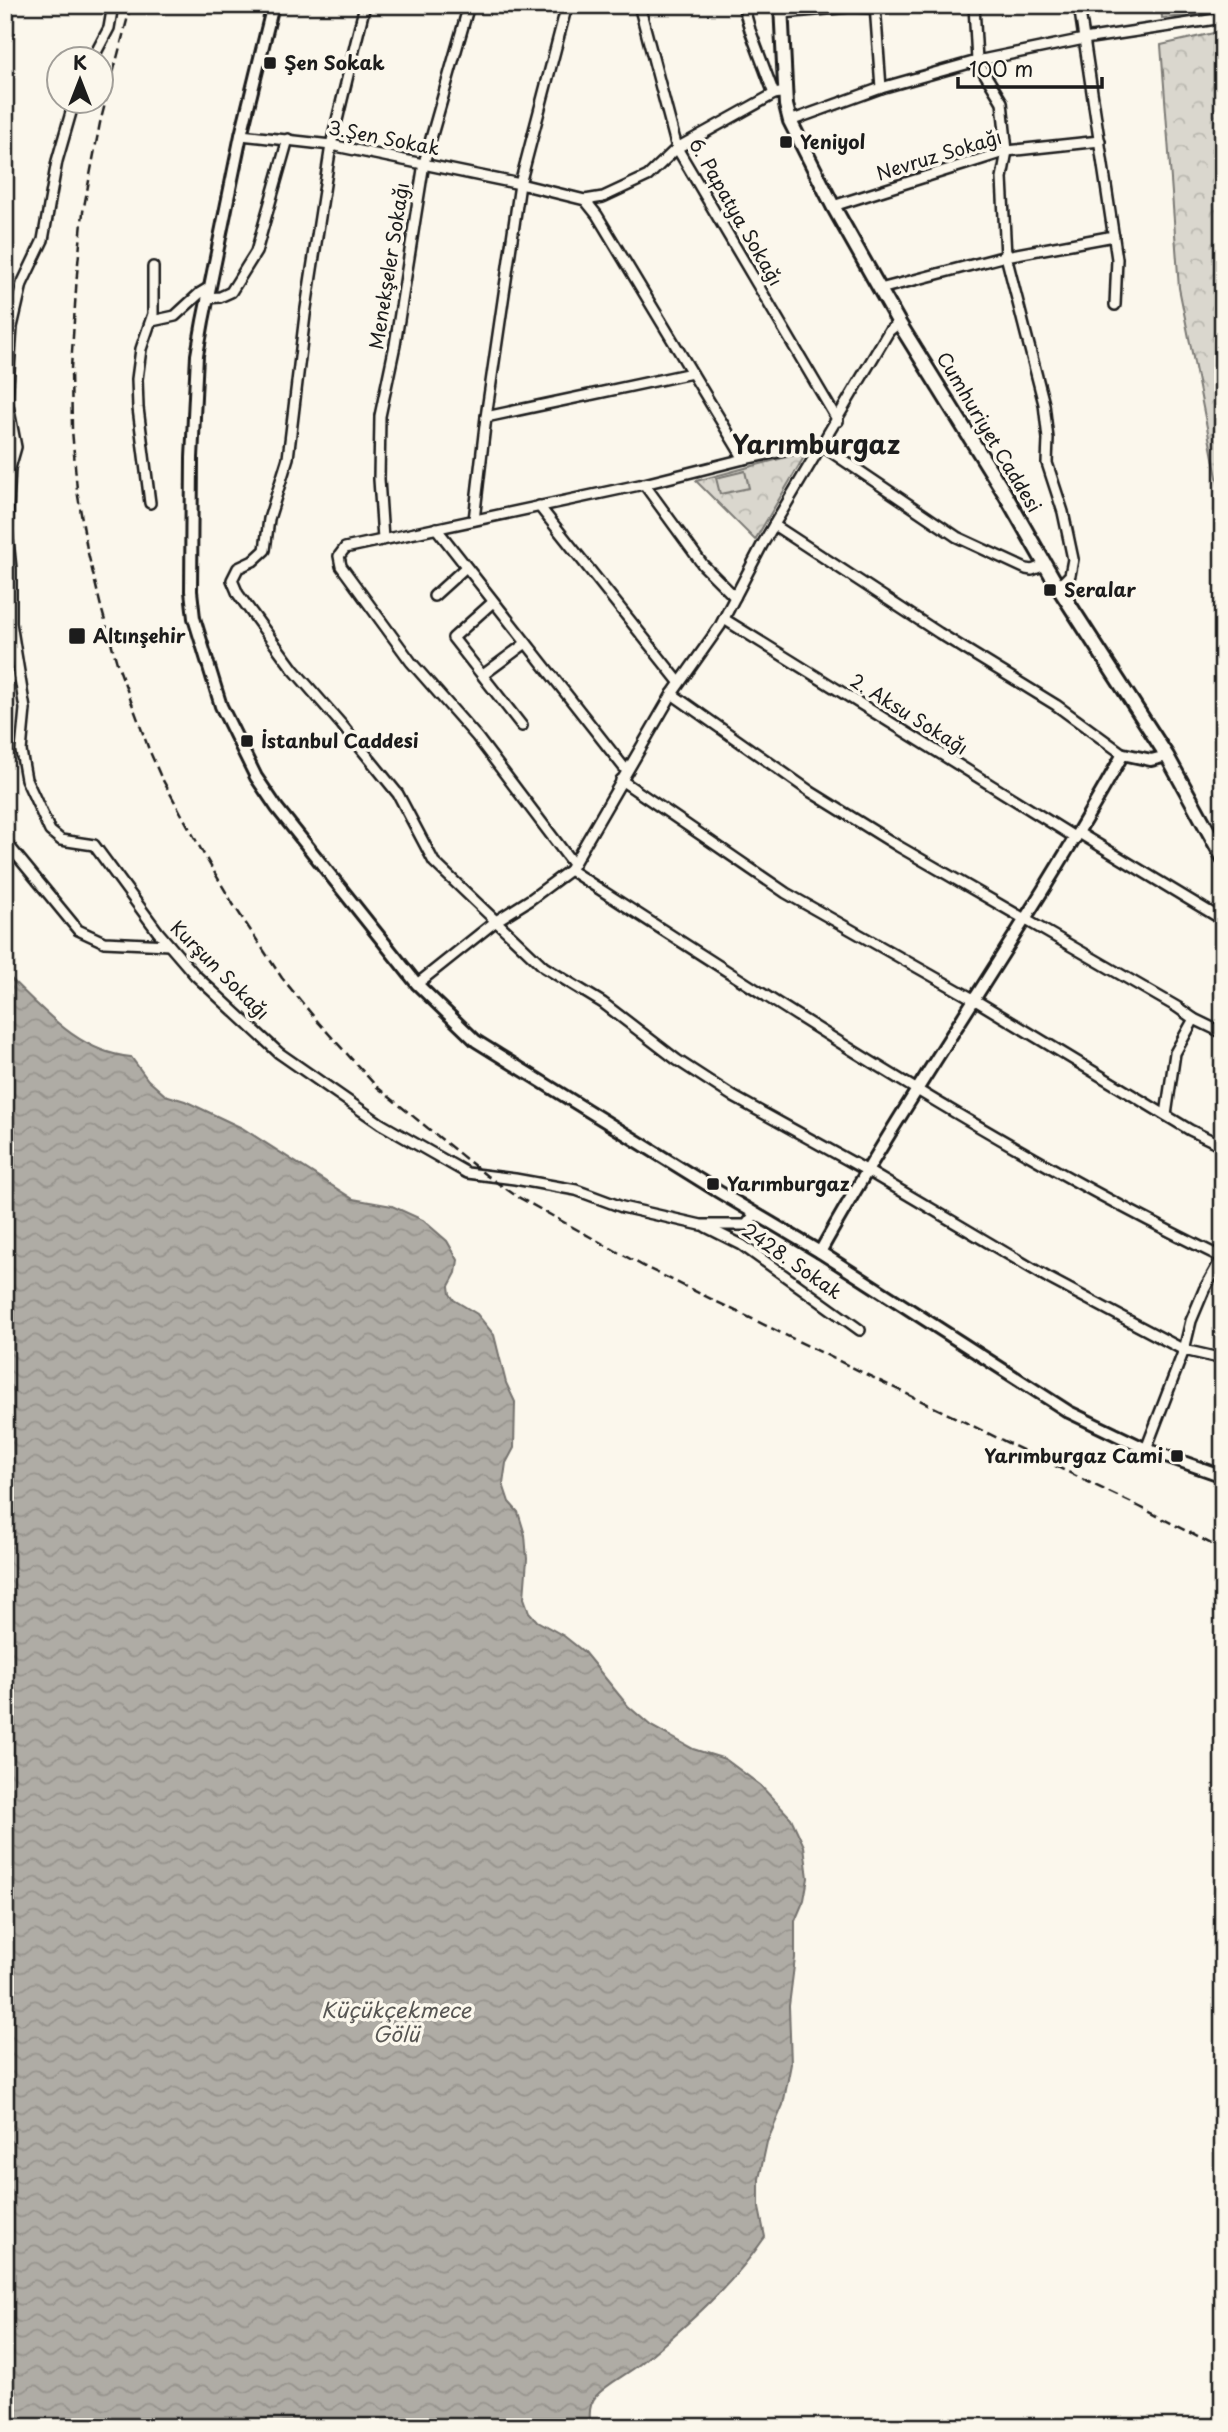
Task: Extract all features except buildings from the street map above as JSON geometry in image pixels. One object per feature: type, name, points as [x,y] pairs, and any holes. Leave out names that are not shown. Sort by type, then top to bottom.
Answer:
[{"type":"main road","name":"Cumhuriyet Caddesi","points":[[782,9],[780,93],[790,121],[832,206],[1058,587],[1167,756],[1223,858]]},
{"type":"street","points":[[99,46],[109,28],[113,5]]},
{"type":"street","points":[[273,5],[241,135],[197,355],[192,458],[191,591],[194,618],[221,706],[256,777],[417,984],[476,1041],[820,1252],[1069,1412],[1146,1449],[1223,1476]]},
{"type":"street","points":[[365,5],[331,145],[305,315],[288,458],[269,519],[265,550],[253,561],[239,568],[232,580],[238,594],[293,669],[398,794],[434,862],[544,967],[603,1003],[677,1060],[734,1097],[866,1170],[1050,1279],[1184,1350],[1223,1359]]},
{"type":"street","name":"Menekşeler Sokağı","points":[[383,539],[379,479],[380,416],[395,345],[424,163],[469,5]]},
{"type":"street","points":[[474,520],[520,184],[567,5]]},
{"type":"street","name":"6. Papatya Sokağı","points":[[639,5],[677,148],[838,421]]},
{"type":"street","points":[[743,5],[750,30],[780,93],[677,148],[648,176],[624,189],[585,200],[597,215],[744,459]]},
{"type":"street","points":[[974,5],[977,61],[1002,102],[1007,151],[1002,178],[1006,256],[1044,404],[1048,439],[1047,463],[1063,512],[1073,559],[1070,575],[1058,587]]},
{"type":"street","points":[[1079,5],[1117,258],[1115,305]]},
{"type":"street","points":[[782,9],[875,7],[881,88]]},
{"type":"street","points":[[790,121],[881,88],[977,61],[1084,38],[1223,18]]},
{"type":"street","name":"Kurşun Sokağı","points":[[70,116],[57,161],[43,240],[22,284],[12,327],[6,399],[16,447],[10,468],[7,530],[11,569],[11,623],[25,709],[21,751],[26,779],[50,831],[61,840],[94,845],[169,945],[195,975],[279,1053],[381,1124],[467,1173],[576,1190],[622,1207],[701,1225],[746,1225],[755,1214]]},
{"type":"street","name":"3.Şen Sokak","points":[[241,135],[331,145],[585,200]]},
{"type":"street","points":[[152,321],[175,316],[200,293],[220,297],[231,292],[256,253],[288,139]]},
{"type":"street","name":"Nevruz Sokağı","points":[[832,206],[1007,151],[1100,141]]},
{"type":"street","points":[[880,289],[1006,256],[1114,236]]},
{"type":"street","points":[[150,503],[137,379],[141,349],[152,321],[153,267]]},
{"type":"street","points":[[417,984],[496,921],[531,900],[572,867],[679,682],[724,619],[774,525],[889,331],[899,323]]},
{"type":"street","points":[[486,417],[692,373]]},
{"type":"street","points":[[1045,565],[1032,570],[1026,569],[957,537],[821,445],[744,459],[644,484],[383,539],[345,548],[339,556],[341,566],[394,640],[477,737],[572,867],[917,1090],[1080,1183],[1222,1257],[1191,1321],[1184,1350],[1146,1449]]},
{"type":"street","points":[[644,484],[704,565],[735,597]]},
{"type":"street","points":[[539,506],[679,682]]},
{"type":"street","points":[[774,525],[939,633],[1056,705],[1123,754],[1151,760],[1167,756]]},
{"type":"street","points":[[436,528],[626,770]]},
{"type":"street","points":[[433,596],[466,567]]},
{"type":"street","points":[[493,602],[453,638],[484,674],[522,726]]},
{"type":"street","name":"2. Aksu Sokağı","points":[[724,619],[1077,835],[1223,920]]},
{"type":"street","points":[[484,674],[526,643]]},
{"type":"street","points":[[672,694],[811,792],[898,846],[1024,917],[1194,1019],[1223,1033]]},
{"type":"street","points":[[820,1252],[866,1170],[1077,835],[1123,754]]},
{"type":"street","points":[[621,780],[786,893],[1223,1146]]},
{"type":"street","points":[[5,841],[78,930],[104,942],[169,945]]},
{"type":"street","points":[[1166,1115],[1175,1053],[1194,1019]]},
{"type":"street","name":"2428. Sokak","points":[[701,1225],[742,1245],[860,1330]]},
{"type":"green space","points":[[1161,5],[1217,5],[1218,14],[1162,18]]},
{"type":"green space","points":[[1218,32],[1223,67],[1223,507],[1179,288],[1161,45]]},
{"type":"green space","points":[[798,454],[804,457],[755,540],[696,481]]},
{"type":"green space","points":[[745,471],[749,488],[720,494],[716,478]]},
{"type":"water","name":"Küçükçekmece Gölü","points":[[5,973],[47,1014],[77,1037],[94,1047],[131,1057],[148,1080],[165,1095],[185,1101],[242,1128],[353,1199],[392,1206],[423,1220],[447,1241],[458,1260],[456,1273],[449,1286],[450,1294],[454,1300],[477,1314],[494,1335],[506,1383],[515,1402],[514,1448],[506,1463],[503,1484],[509,1502],[518,1512],[525,1535],[527,1559],[524,1598],[529,1612],[537,1621],[564,1636],[584,1652],[628,1706],[651,1726],[693,1749],[725,1759],[760,1785],[791,1818],[804,1846],[808,1878],[804,1900],[795,1921],[795,1958],[789,2006],[791,2064],[783,2105],[767,2142],[759,2179],[759,2208],[765,2237],[738,2273],[691,2320],[640,2364],[596,2396],[590,2411],[591,2427],[5,2427]]},
{"type":"railway","points":[[131,5],[100,123],[83,212],[71,368],[77,490],[101,607],[117,663],[148,747],[160,775],[203,853],[282,978],[377,1087],[487,1176],[518,1197],[643,1266],[1140,1507],[1223,1550]]},
{"type":"place","name":"Şen Sokak","points":[[270,63]]},
{"type":"place","name":"Yeniyol","points":[[786,142]]},
{"type":"place","name":"Seralar","points":[[1050,590]]},
{"type":"place","name":"Altınşehir","points":[[77,636]]},
{"type":"place","name":"İstanbul Caddesi","points":[[247,741]]},
{"type":"place","name":"Yarımburgaz","points":[[713,1184]]},
{"type":"place","name":"Yarımburgaz Cami","points":[[1177,1456]]},
{"type":"district","name":"Yarımburgaz","points":[[816,445]]}]
